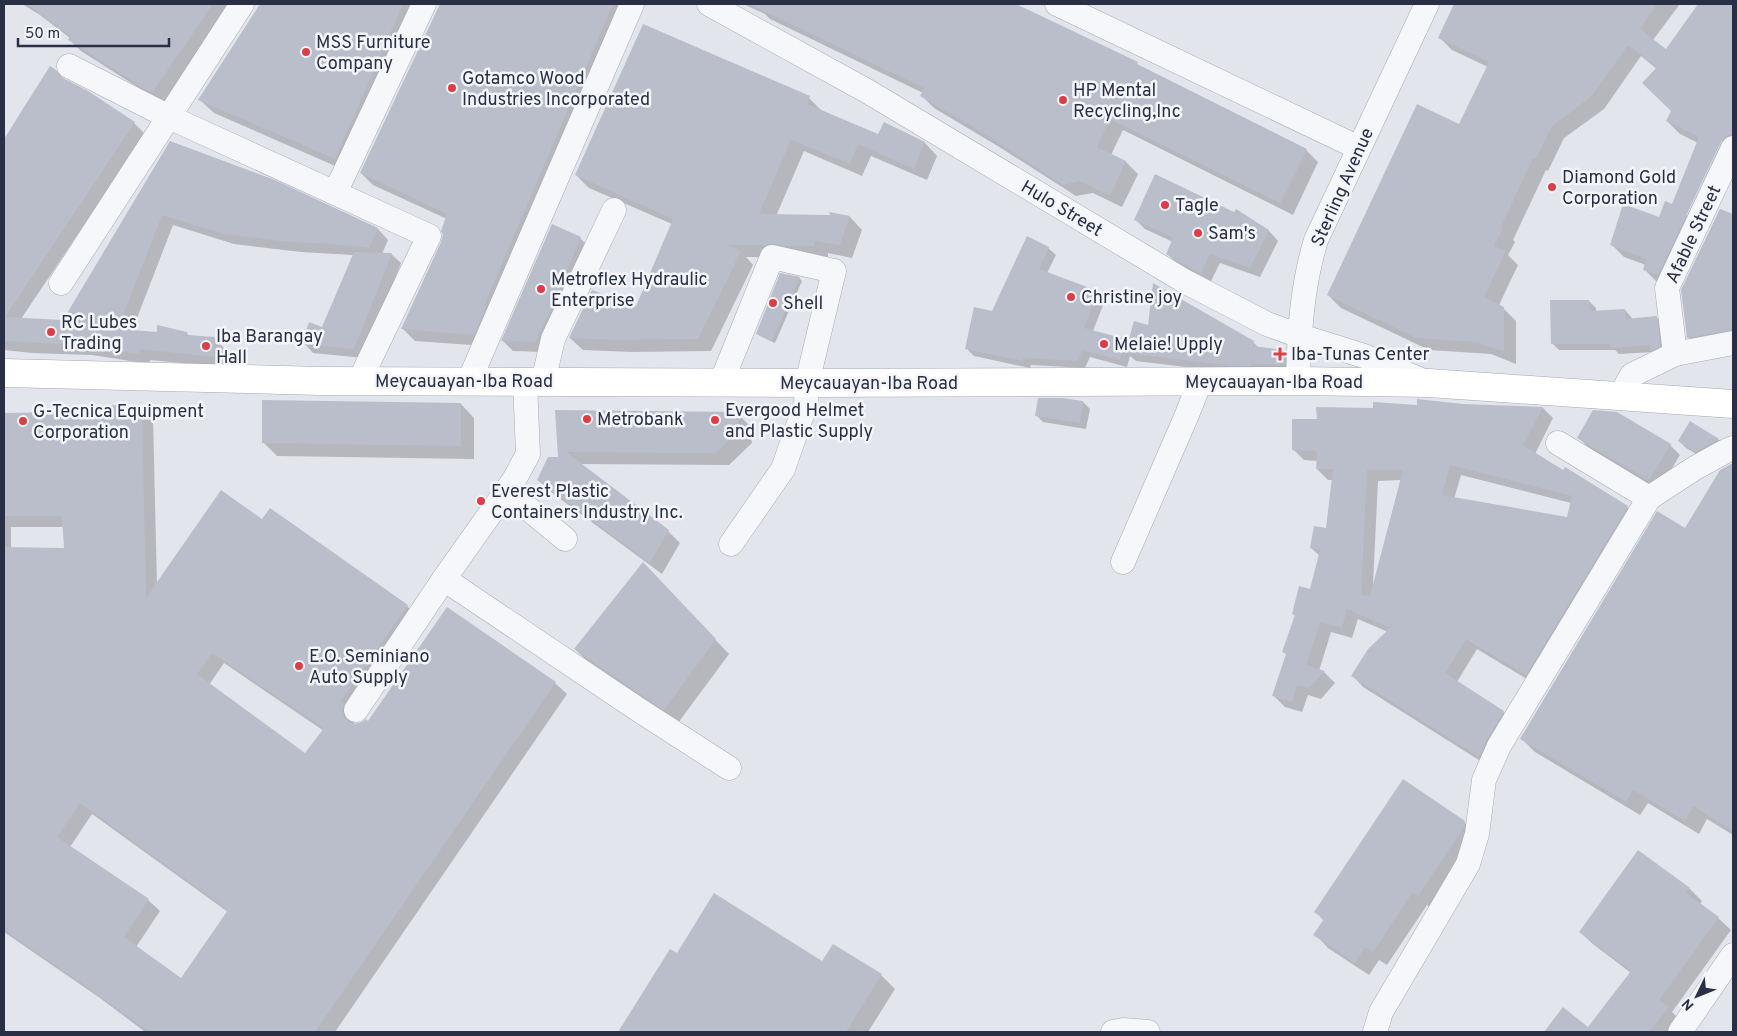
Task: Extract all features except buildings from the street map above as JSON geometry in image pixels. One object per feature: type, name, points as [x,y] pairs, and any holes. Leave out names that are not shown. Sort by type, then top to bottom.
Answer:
[{"type":"main road","name":"Meycauayan-Iba Road","points":[[4,373],[534,382],[1298,381],[1429,383],[1733,404]]},
{"type":"street","points":[[61,283],[242,4]]},
{"type":"street","points":[[335,193],[424,4]]},
{"type":"street","points":[[468,381],[632,4]]},
{"type":"street","name":"Hulo Street","points":[[709,4],[867,91],[1186,282],[1267,324],[1364,356],[1429,383]]},
{"type":"street","points":[[1057,4],[1359,148]]},
{"type":"street","name":"Sterling Avenue","points":[[1298,381],[1304,292],[1308,266],[1316,240],[1427,4]]},
{"type":"street","points":[[69,66],[169,117],[429,236],[360,380]]},
{"type":"street","name":"Afable Street","points":[[1675,354],[1667,288],[1733,148]]},
{"type":"street","points":[[356,710],[444,579],[507,490],[528,454],[534,382],[614,210]]},
{"type":"street","points":[[721,382],[772,257],[834,272],[807,383],[806,404],[783,469],[731,544]]},
{"type":"street","points":[[1620,396],[1632,375],[1675,354],[1733,343]]},
{"type":"street","points":[[1123,562],[1200,382]]},
{"type":"street","points":[[1558,443],[1649,498]]},
{"type":"street","points":[[1375,1032],[1381,1012],[1468,864],[1477,834],[1484,780],[1499,746],[1649,498],[1733,448]]},
{"type":"street","points":[[507,490],[565,539]]},
{"type":"street","points":[[444,579],[729,768]]},
{"type":"street","points":[[1680,1032],[1733,955]]},
{"type":"street","points":[[1113,1032],[1123,1030],[1148,1032]]},
{"type":"place","name":"MSS Furniture Company","points":[[306,52]]},
{"type":"place","name":"Gotamco Wood Industries Incorporated","points":[[452,88]]},
{"type":"place","name":"HP Mental Recycling,Inc","points":[[1063,100]]},
{"type":"place","name":"Diamond Gold Corporation","points":[[1552,187]]},
{"type":"place","name":"Tagle","points":[[1165,205]]},
{"type":"place","name":"Sam's","points":[[1198,233]]},
{"type":"place","name":"Metroflex Hydraulic Enterprise","points":[[541,289]]},
{"type":"place","name":"Christine joy","points":[[1071,297]]},
{"type":"place","name":"Shell","points":[[773,303]]},
{"type":"place","name":"RC Lubes Trading","points":[[51,332]]},
{"type":"place","name":"Melaie! Upply","points":[[1104,344]]},
{"type":"place","name":"Iba Barangay Hall","points":[[206,346]]},
{"type":"place","name":"Iba-Tunas Center","points":[[1280,354]]},
{"type":"place","name":"Metrobank","points":[[587,419]]},
{"type":"place","name":"Evergood Helmet and Plastic Supply","points":[[715,420]]},
{"type":"place","name":"G-Tecnica Equipment Corporation","points":[[23,421]]},
{"type":"place","name":"Everest Plastic Containers Industry Inc.","points":[[481,501]]},
{"type":"place","name":"E.O. Seminiano Auto Supply","points":[[299,666]]}]
